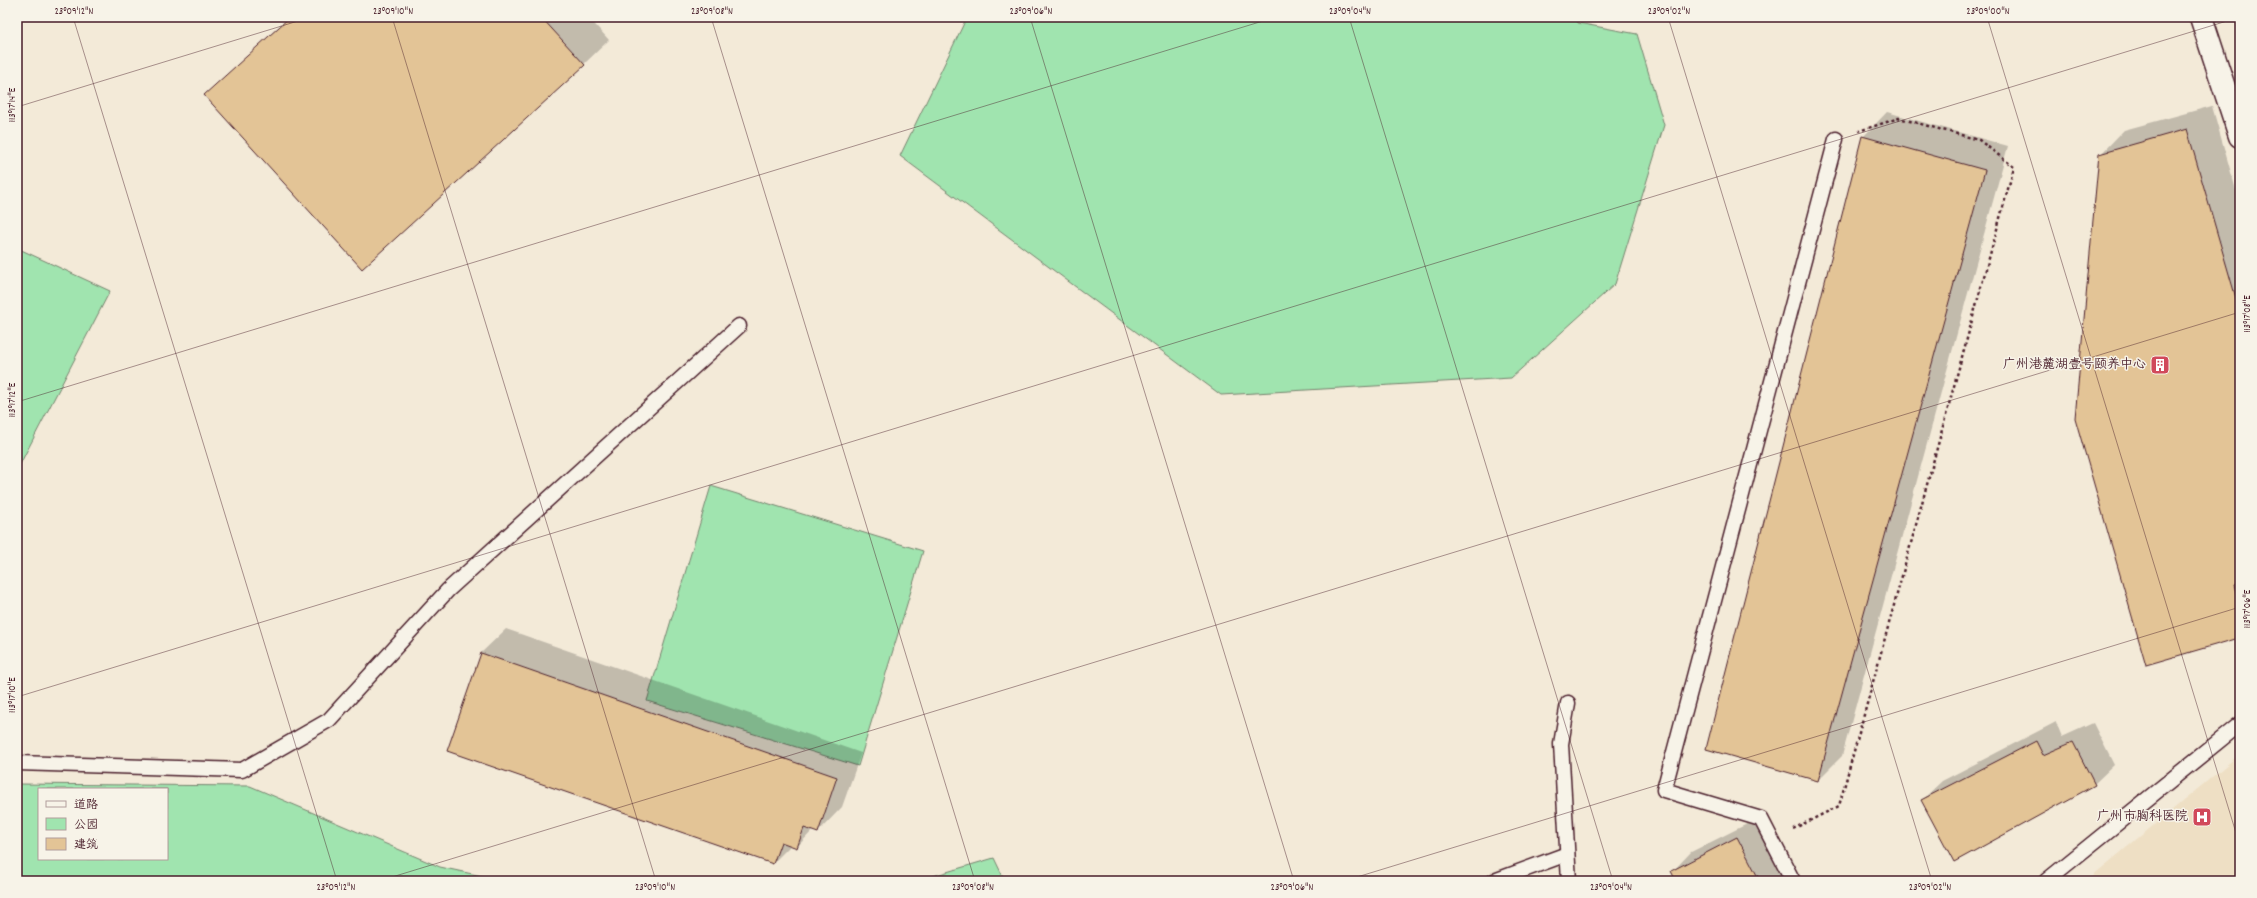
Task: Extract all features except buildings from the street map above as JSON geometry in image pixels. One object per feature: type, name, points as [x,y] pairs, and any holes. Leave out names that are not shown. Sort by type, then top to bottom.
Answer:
[{"type":"street","points":[[2201,17],[2240,136]]},
{"type":"lane","points":[[1793,881],[1761,819],[1664,790],[1836,139]]},
{"type":"lane","points":[[17,763],[242,770],[329,720],[448,590],[739,326]]},
{"type":"lane","points":[[1568,703],[1561,744],[1569,881]]},
{"type":"lane","points":[[2046,881],[2240,724]]},
{"type":"lane","points":[[1494,881],[1567,854]]},
{"type":"path","points":[[1772,840],[1839,806],[2014,167],[1979,140],[1899,118],[1836,139]]},
{"type":"shaded area","name":"广州市胸科医院","points":[[2240,754],[2240,881],[2086,881]]},
{"type":"green space","points":[[967,17],[1576,17],[1578,23],[1637,34],[1664,125],[1615,284],[1511,378],[1221,395],[900,156]]},
{"type":"green space","points":[[17,248],[110,291],[17,470]]},
{"type":"green space","points":[[711,486],[923,551],[858,766],[647,701]]},
{"type":"green space","points":[[17,784],[250,786],[440,867],[505,881],[17,881]]},
{"type":"green space","points":[[994,858],[1005,881],[916,881]]},
{"type":"place","name":"广州港麓湖壹号颐养中心","points":[[2160,365]]},
{"type":"place","name":"广州市胸科医院","points":[[2202,817]]}]
